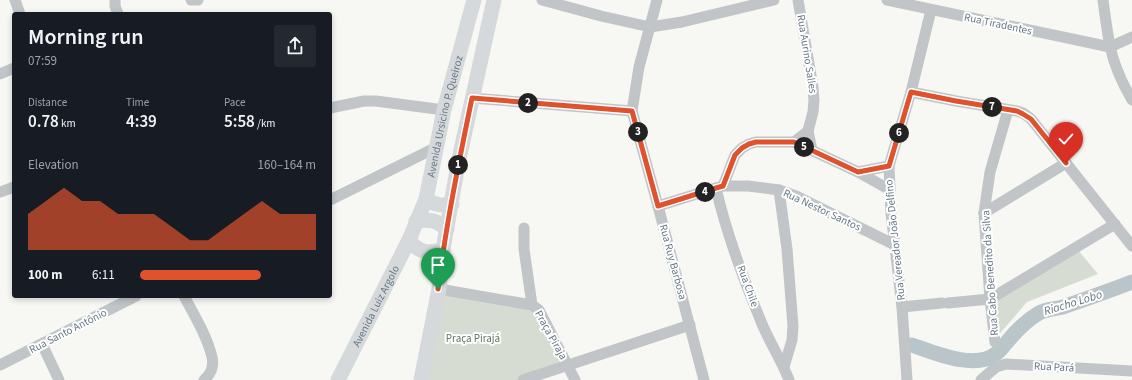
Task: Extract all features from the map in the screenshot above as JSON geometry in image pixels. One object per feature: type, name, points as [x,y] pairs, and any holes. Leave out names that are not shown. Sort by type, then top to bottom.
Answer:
[{"type":"main road","name":"Avenida Ursicino P. Queiroz","points":[[412,231],[430,186],[444,110],[474,0]]},
{"type":"main road","name":"Avenida Ursicino P. Queiroz","points":[[422,380],[459,159],[494,0]]},
{"type":"main road","points":[[426,199],[439,206],[452,204]]},
{"type":"main road","points":[[443,249],[435,252],[427,252],[414,246],[412,231],[426,220],[433,220],[440,223],[447,229]]},
{"type":"main road","name":"Avenida Luiz Argolo","points":[[338,380],[412,231]]},
{"type":"street","points":[[15,0],[19,12]]},
{"type":"street","points":[[115,0],[117,12]]},
{"type":"street","points":[[191,0],[198,0]]},
{"type":"street","points":[[542,0],[650,27],[690,21],[774,0]]},
{"type":"street","name":"Rua Ruy Barbosa","points":[[657,0],[640,67],[632,111],[704,380]]},
{"type":"street","name":"Rua Aurino Salles","points":[[798,0],[813,87],[813,112],[808,131],[812,150]]},
{"type":"street","name":"Rua Tiradentes","points":[[887,0],[1110,47]]},
{"type":"street","points":[[1103,0],[1110,47],[1123,84],[1132,100]]},
{"type":"street","name":"Rua Vereador João Delfino","points":[[907,380],[889,166],[911,92],[931,10]]},
{"type":"street","points":[[1110,47],[1132,37]]},
{"type":"street","points":[[0,74],[12,69]]},
{"type":"street","points":[[911,92],[1017,111],[1031,119],[1132,246]]},
{"type":"street","points":[[472,98],[632,111]]},
{"type":"street","points":[[332,108],[364,101],[376,101],[444,110]]},
{"type":"street","name":"Rua Cabo Benedito da Silva","points":[[995,342],[990,299],[984,213],[990,172],[1008,110]]},
{"type":"street","points":[[794,142],[808,131]]},
{"type":"street","points":[[720,187],[735,155],[742,148],[756,142],[794,142],[858,172],[890,190]]},
{"type":"street","points":[[332,199],[436,147]]},
{"type":"street","points":[[984,213],[1066,163]]},
{"type":"street","points":[[858,172],[889,166]]},
{"type":"street","name":"Rua Nestor Santos","points":[[658,206],[720,187],[748,186],[779,190],[796,196],[895,245]]},
{"type":"street","name":"Rua Chile","points":[[720,187],[722,213],[727,230],[760,320],[789,380]]},
{"type":"street","points":[[0,192],[12,188]]},
{"type":"street","points":[[779,190],[787,248],[793,326],[792,340],[784,367]]},
{"type":"street","points":[[902,307],[990,299],[1115,224]]},
{"type":"street","points":[[524,228],[524,249],[532,305]]},
{"type":"street","name":"Praça Piraja","points":[[438,289],[532,305],[539,310],[568,365],[523,380]]},
{"type":"street","name":"Rua Santo Antônio","points":[[0,365],[132,298]]},
{"type":"street","points":[[185,298],[212,358],[210,375],[204,380]]},
{"type":"street","points":[[575,380],[568,365],[690,325]]},
{"type":"street","points":[[42,344],[59,380]]},
{"type":"street","name":"Rua Pará","points":[[981,380],[996,367],[1006,364],[1132,371]]},
{"type":"green space","points":[[1078,250],[1098,274],[1027,302],[996,338],[992,299]]},
{"type":"green space","name":"Praça Pirajá","points":[[439,289],[532,305],[568,365],[521,380],[421,380]]},
{"type":"waterway","name":"Riacho Lobo","points":[[912,345],[955,359],[978,360],[988,358],[998,352],[1022,326],[1039,313],[1063,307],[1132,282]]},
{"type":"route","points":[[438,289],[443,249],[459,159],[472,98],[632,111],[658,206],[723,186],[735,155],[742,148],[756,142],[794,142],[858,172],[889,166],[911,92],[1017,111],[1031,119],[1066,163]]}]
